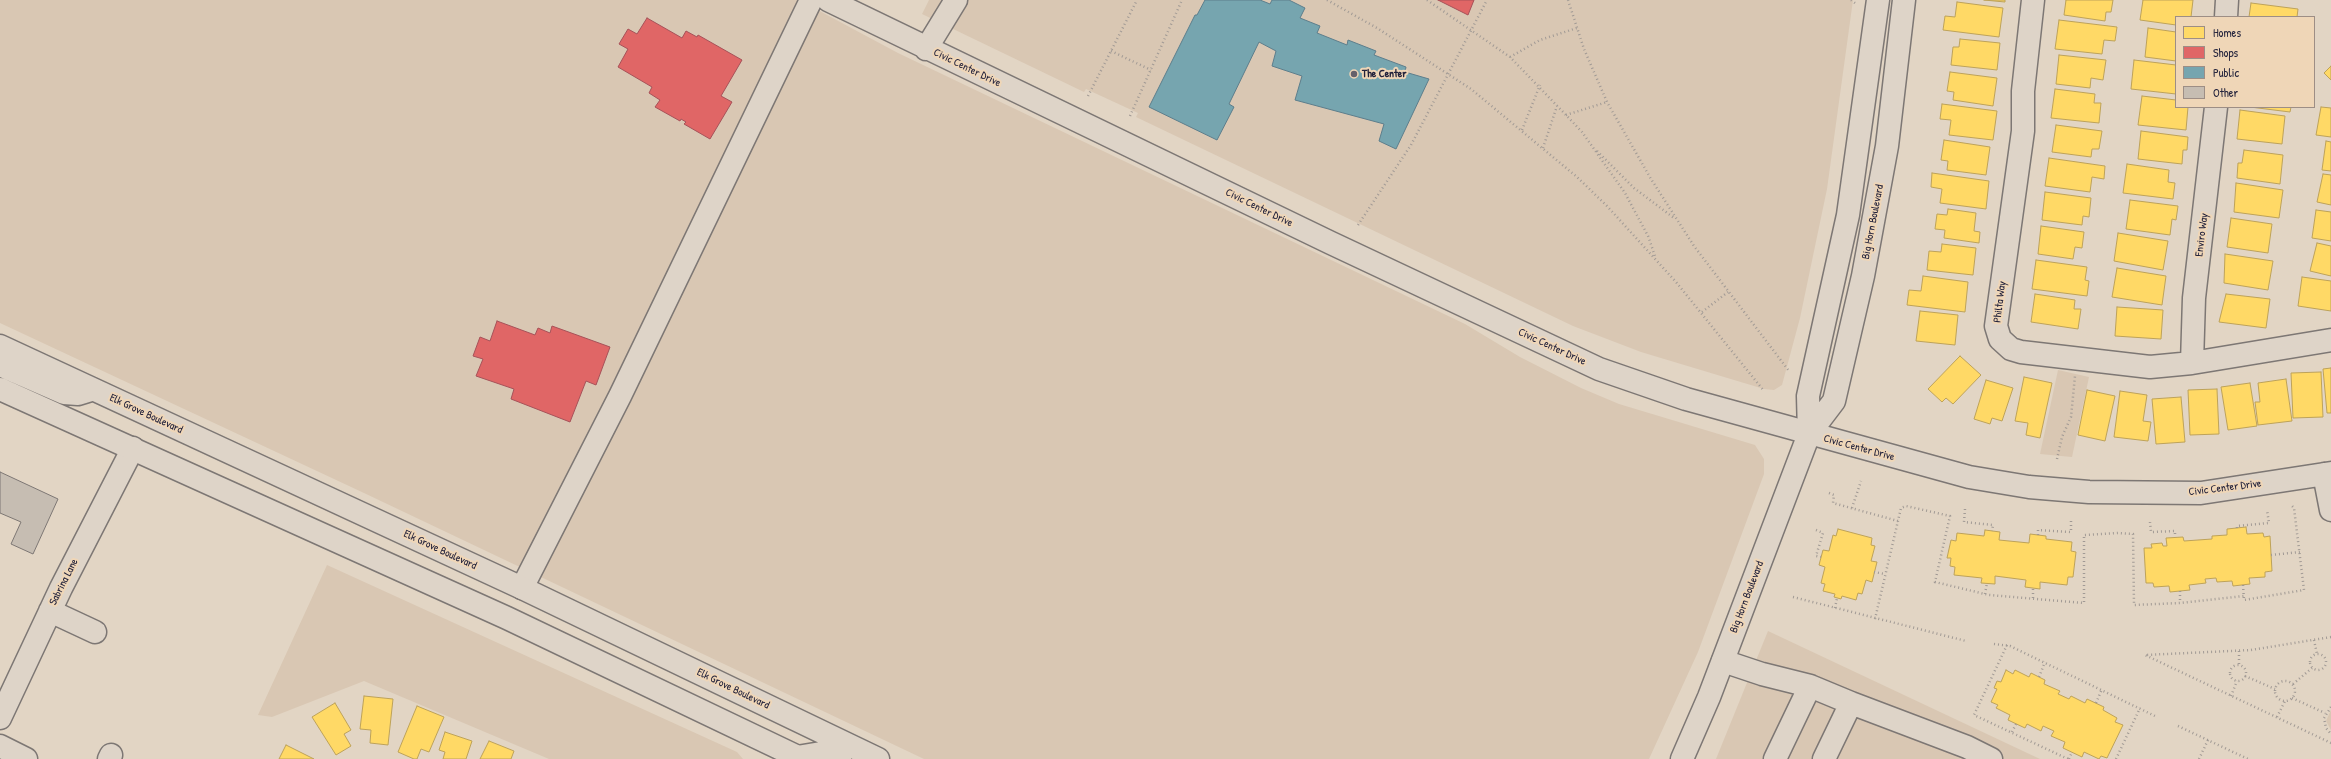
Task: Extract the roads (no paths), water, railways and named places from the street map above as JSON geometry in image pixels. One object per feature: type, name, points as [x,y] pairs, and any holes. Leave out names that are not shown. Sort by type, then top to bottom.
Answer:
[{"type":"main road","points":[[522,588],[620,396],[810,0]]},
{"type":"main road","name":"Civic Center Drive","points":[[828,0],[926,49],[1599,369],[1686,399],[1969,477],[2029,487],[2089,492],[2201,493],[2328,473]]},
{"type":"main road","points":[[926,49],[956,0]]},
{"type":"main road","name":"Big Horn Boulevard","points":[[1809,434],[1808,396],[1848,215],[1878,0]]},
{"type":"main road","name":"Big Horn Boulevard","points":[[1682,759],[1723,661],[1809,434],[1834,401],[1863,276],[1887,146],[1904,0]]},
{"type":"main road","name":"Philta Way","points":[[2034,0],[2023,92],[2023,131],[1997,316],[1997,333],[2000,339],[2011,349],[2031,354],[2150,367],[2192,363],[2331,340]]},
{"type":"main road","points":[[2226,16],[2228,0]]},
{"type":"main road","name":"Enviro Way","points":[[2192,363],[2194,298],[2216,108]]},
{"type":"main road","name":"Elk Grove Boulevard","points":[[0,346],[522,588],[878,759]]},
{"type":"main road","points":[[0,365],[64,392],[78,394],[93,389]]},
{"type":"main road","points":[[0,389],[133,448],[608,666],[798,758],[821,753],[840,759]]},
{"type":"main road","name":"Sabrina Lane","points":[[0,718],[50,611],[133,448]]},
{"type":"main road","points":[[2328,473],[2331,510]]},
{"type":"main road","points":[[50,611],[95,632]]},
{"type":"main road","points":[[1723,661],[1762,674],[1810,686],[1967,747],[1992,759]]},
{"type":"main road","points":[[608,666],[624,666],[648,670],[775,729],[806,725]]},
{"type":"main road","points":[[1775,759],[1810,686]]},
{"type":"main road","points":[[1824,759],[1851,703]]},
{"type":"main road","points":[[0,746],[26,759]]},
{"type":"place","name":"The Center","points":[[1354,74]]}]
